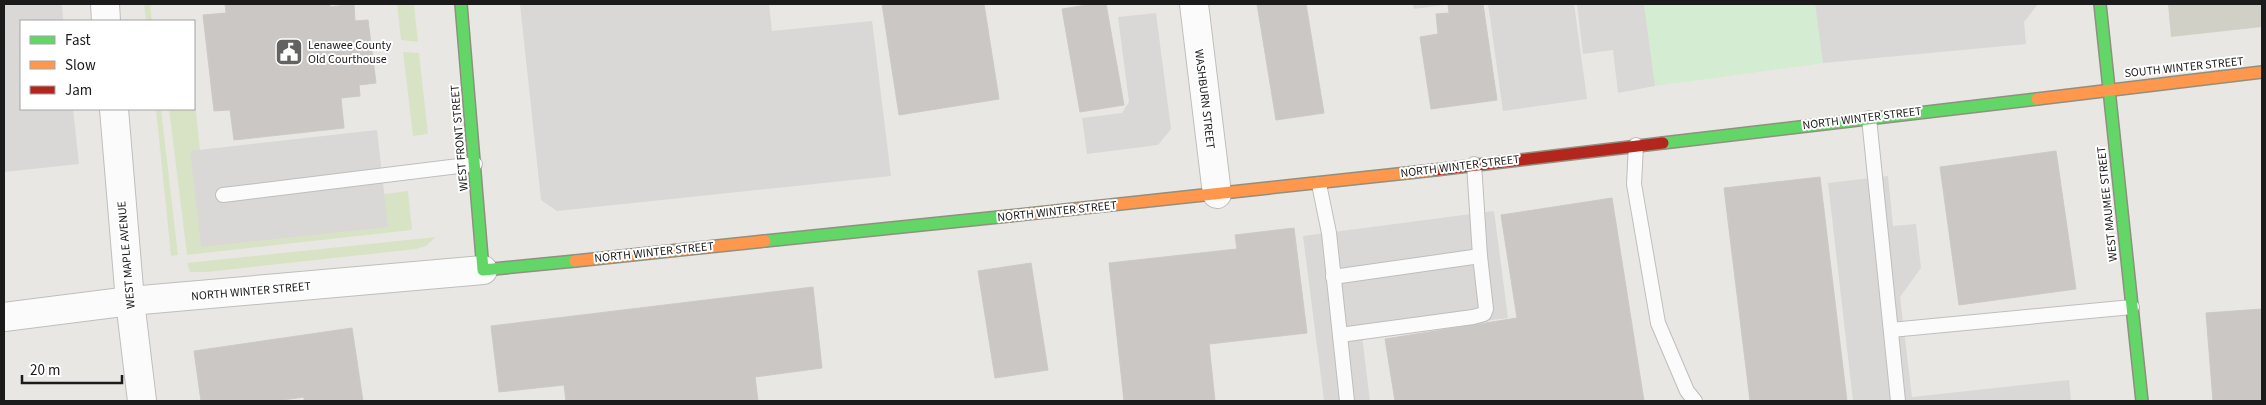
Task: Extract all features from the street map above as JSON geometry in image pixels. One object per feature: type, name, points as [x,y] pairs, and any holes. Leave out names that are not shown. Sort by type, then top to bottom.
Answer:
[{"type":"street","points":[[104,4],[106,20]]},
{"type":"street","name":"WEST FRONT STREET","points":[[462,4],[483,270]]},
{"type":"street","name":"WASHBURN STREET","points":[[1194,4],[1217,194]]},
{"type":"street","name":"WEST MAUMEE STREET","points":[[2100,4],[2142,401]]},
{"type":"street","name":"SOUTH WINTER STREET","points":[[2109,89],[2262,72]]},
{"type":"street","name":"NORTH WINTER STREET","points":[[4,317],[130,301],[483,270],[1319,184],[2109,89]]},
{"type":"street","name":"WEST MAPLE AVENUE","points":[[114,110],[130,301],[142,401]]},
{"type":"lane","points":[[1869,118],[1898,401]]},
{"type":"lane","points":[[1636,145],[1634,184],[1658,323],[1687,391],[1695,401]]},
{"type":"lane","points":[[223,195],[475,164]]},
{"type":"lane","points":[[1340,335],[1473,318],[1484,314],[1486,309],[1480,256],[1474,164]]},
{"type":"lane","points":[[1319,184],[1334,277],[1347,401]]},
{"type":"lane","points":[[1334,277],[1480,256]]},
{"type":"lane","points":[[1891,330],[2132,307]]},
{"type":"shaded area","points":[[4,4],[62,4],[63,20],[20,20],[20,110],[73,110],[79,164],[4,172]]},
{"type":"shaded area","points":[[520,4],[769,4],[772,31],[872,21],[891,176],[557,211],[541,200]]},
{"type":"shaded area","points":[[1413,4],[1444,4],[1444,5],[1414,9]]},
{"type":"shaded area","points":[[1488,4],[1574,4],[1587,99],[1503,111]]},
{"type":"shaded area","points":[[1577,4],[1644,4],[1655,86],[1618,93],[1613,50],[1583,54]]},
{"type":"shaded area","points":[[1815,4],[2038,4],[2024,22],[2026,44],[1823,63]]},
{"type":"shaded area","points":[[2168,4],[2262,4],[2262,27],[2171,37]]},
{"type":"shaded area","points":[[1156,13],[1171,129],[1158,145],[1087,154],[1082,118],[1122,113],[1129,102],[1118,17]]},
{"type":"shaded area","points":[[377,130],[388,227],[201,247],[190,151]]},
{"type":"shaded area","points":[[1888,176],[1893,226],[1916,224],[1921,268],[1900,297],[1912,397],[2069,380],[2071,401],[1853,401],[1828,183]]},
{"type":"shaded area","points":[[1494,211],[1508,318],[1362,336],[1370,401],[1324,401],[1303,236]]},
{"type":"green space","points":[[144,4],[150,4],[152,20],[146,20]]},
{"type":"green space","points":[[397,4],[414,4],[418,42],[401,40]]},
{"type":"green space","points":[[1644,4],[1815,4],[1823,63],[1655,86]]},
{"type":"green space","points":[[403,52],[419,53],[428,134],[413,136]]},
{"type":"green space","points":[[195,102],[200,150],[190,152],[387,227],[384,194],[408,191],[412,230],[187,255],[169,110],[195,110]]},
{"type":"green space","points":[[156,110],[161,110],[178,255],[171,256]]},
{"type":"green space","points":[[436,237],[426,246],[416,249],[207,272],[190,272],[187,263]]},
{"type":"building","name":"Lenawee County Old Courthouse","points":[[225,4],[330,4],[330,7],[354,4],[355,21],[368,20],[376,83],[359,85],[360,96],[341,98],[344,128],[234,140],[230,110],[214,111],[203,15],[226,13]]},
{"type":"building","points":[[882,4],[984,4],[999,99],[899,115]]},
{"type":"building","points":[[1106,4],[1124,105],[1080,112],[1062,9]]},
{"type":"building","points":[[1257,4],[1306,4],[1324,113],[1276,120]]},
{"type":"building","points":[[1448,4],[1483,4],[1497,100],[1431,109],[1420,37],[1438,34],[1436,14],[1449,13]]},
{"type":"building","points":[[2056,151],[2076,289],[1959,305],[1940,167]]},
{"type":"building","points":[[1820,177],[1847,401],[1750,401],[1724,188]]},
{"type":"building","points":[[1612,198],[1644,401],[1395,401],[1385,339],[1517,318],[1501,215]]},
{"type":"building","points":[[1294,228],[1307,333],[1209,344],[1215,401],[1124,401],[1109,263],[1237,249],[1235,235]]},
{"type":"building","points":[[1031,263],[1048,370],[995,378],[978,271]]},
{"type":"building","points":[[813,287],[822,368],[755,377],[758,401],[566,401],[564,385],[499,392],[491,326]]},
{"type":"building","points":[[2262,309],[2262,401],[2213,401],[2206,313]]},
{"type":"building","points":[[352,328],[363,401],[304,401],[304,397],[275,401],[201,401],[194,351]]},
{"type":"traffic: fast","points":[[461,4],[483,270],[575,261]]},
{"type":"traffic: fast","points":[[2100,4],[2142,401]]},
{"type":"traffic: fast","points":[[1663,143],[2037,99]]},
{"type":"traffic: fast","points":[[765,241],[1009,216]]},
{"type":"traffic: slow","points":[[2037,99],[2262,72]]},
{"type":"traffic: slow","points":[[1009,216],[1435,170]]},
{"type":"traffic: slow","points":[[575,261],[765,241]]},
{"type":"traffic: jam","points":[[1435,170],[1663,143]]},
{"type":"place","name":"Lenawee County Old Courthouse","points":[[289,52]]}]
